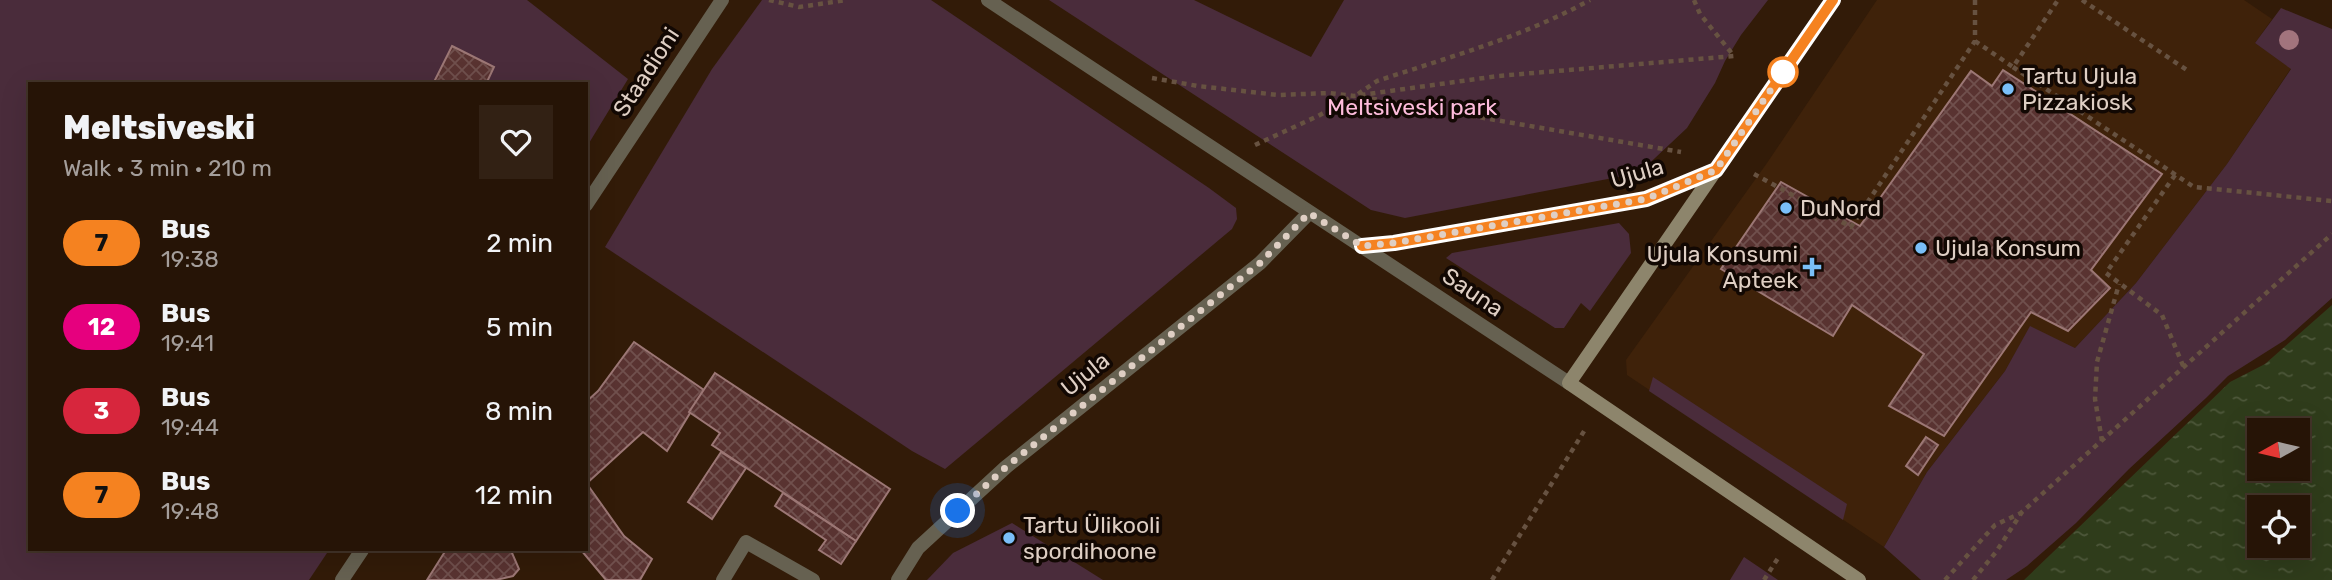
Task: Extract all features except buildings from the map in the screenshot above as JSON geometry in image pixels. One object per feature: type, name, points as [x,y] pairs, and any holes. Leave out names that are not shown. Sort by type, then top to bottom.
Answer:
[{"type":"street","name":"Staadioni","points":[[588,202],[722,0]]},
{"type":"street","name":"Sauna","points":[[988,0],[1569,383],[1859,580]]},
{"type":"street","points":[[1569,383],[1833,0]]},
{"type":"street","name":"Ujula","points":[[1362,246],[1394,243],[1646,199],[1716,170]]},
{"type":"street","name":"Ujula","points":[[898,580],[918,548],[1006,467],[1260,263],[1309,213]]},
{"type":"street","points":[[723,580],[746,542],[813,580]]},
{"type":"street","points":[[342,580],[361,551]]},
{"type":"path","points":[[769,0],[799,7],[847,0]]},
{"type":"path","points":[[1255,145],[1318,116],[1377,81],[1520,33],[1559,17],[1590,0]]},
{"type":"path","points":[[1354,96],[1498,76],[1734,56],[1700,14],[1694,0]]},
{"type":"path","points":[[1754,174],[1852,227],[1975,40],[1975,0]]},
{"type":"path","points":[[2013,67],[2057,0]]},
{"type":"path","points":[[2082,0],[2190,72]]},
{"type":"path","points":[[1975,40],[2194,187],[2332,201]]},
{"type":"path","points":[[1148,77],[1278,95],[1329,93],[1354,96],[1681,152]]},
{"type":"path","points":[[2175,175],[2106,273],[2162,315],[2184,368]]},
{"type":"path","points":[[1973,580],[1996,552],[2022,512],[2332,234]]},
{"type":"path","points":[[2102,441],[2095,399],[2096,362],[2119,284]]},
{"type":"path","points":[[1492,580],[1586,428]]},
{"type":"path","points":[[1945,580],[1995,525],[2022,512]]},
{"type":"path","points":[[1764,580],[1780,555]]},
{"type":"shaded area","points":[[1877,0],[2244,0],[2272,19],[2255,43],[2291,68],[2227,164],[2136,283],[2075,348],[2030,327],[2005,371],[1927,472],[1884,547],[1627,375],[1626,360],[1767,163]]},
{"type":"green space","points":[[0,0],[527,0],[628,79],[588,145],[588,82],[28,82],[28,551],[328,551],[309,580],[0,580]]},
{"type":"green space","points":[[762,0],[931,0],[1209,188],[1236,208],[1237,219],[1232,229],[945,469],[912,451],[605,247],[712,69]]},
{"type":"green space","name":"Meltsiveski park","points":[[1049,0],[1194,0],[1311,57],[1344,0],[1768,0],[1741,35],[1687,128],[1639,173],[1405,218],[1371,210]]},
{"type":"green space","points":[[2281,8],[2332,29],[2332,298],[2285,340],[2228,376],[2076,523],[2027,566],[2006,580],[1921,580],[1884,547],[1927,472],[2005,371],[2030,326],[2075,348],[2136,283],[2227,164],[2291,69],[2255,43]]},
{"type":"green space","points":[[1619,223],[1629,234],[1631,253],[1590,311],[1581,303],[1564,328],[1555,328],[1446,258],[1452,253]]},
{"type":"green space","points":[[1653,377],[1847,504],[1843,520],[1649,391]]},
{"type":"green space","name":"Tartu Ülikooli spordihoone","points":[[1012,523],[1103,580],[927,580],[953,553]]},
{"type":"green space","points":[[1744,557],[1778,580],[1730,580]]},
{"type":"water","points":[[2332,305],[2332,580],[2024,580],[2230,382],[2265,364]]},
{"type":"bus line","name":"7","points":[[1362,246],[1394,243],[1646,199],[1716,170],[1833,0]]},
{"type":"place","name":"Tartu Ujula Pizzakiosk","points":[[2008,89]]},
{"type":"place","name":"DuNord","points":[[1786,208]]},
{"type":"place","name":"Ujula Konsum","points":[[1921,248]]},
{"type":"place","name":"Ujula Konsumi Apteek","points":[[1812,267]]},
{"type":"place","name":"Tartu Ülikooli spordihoone","points":[[1009,538]]},
{"type":"route","points":[[958,511],[1006,467],[1260,263],[1309,213],[1362,246],[1394,243],[1646,199],[1716,170],[1783,72]]}]
